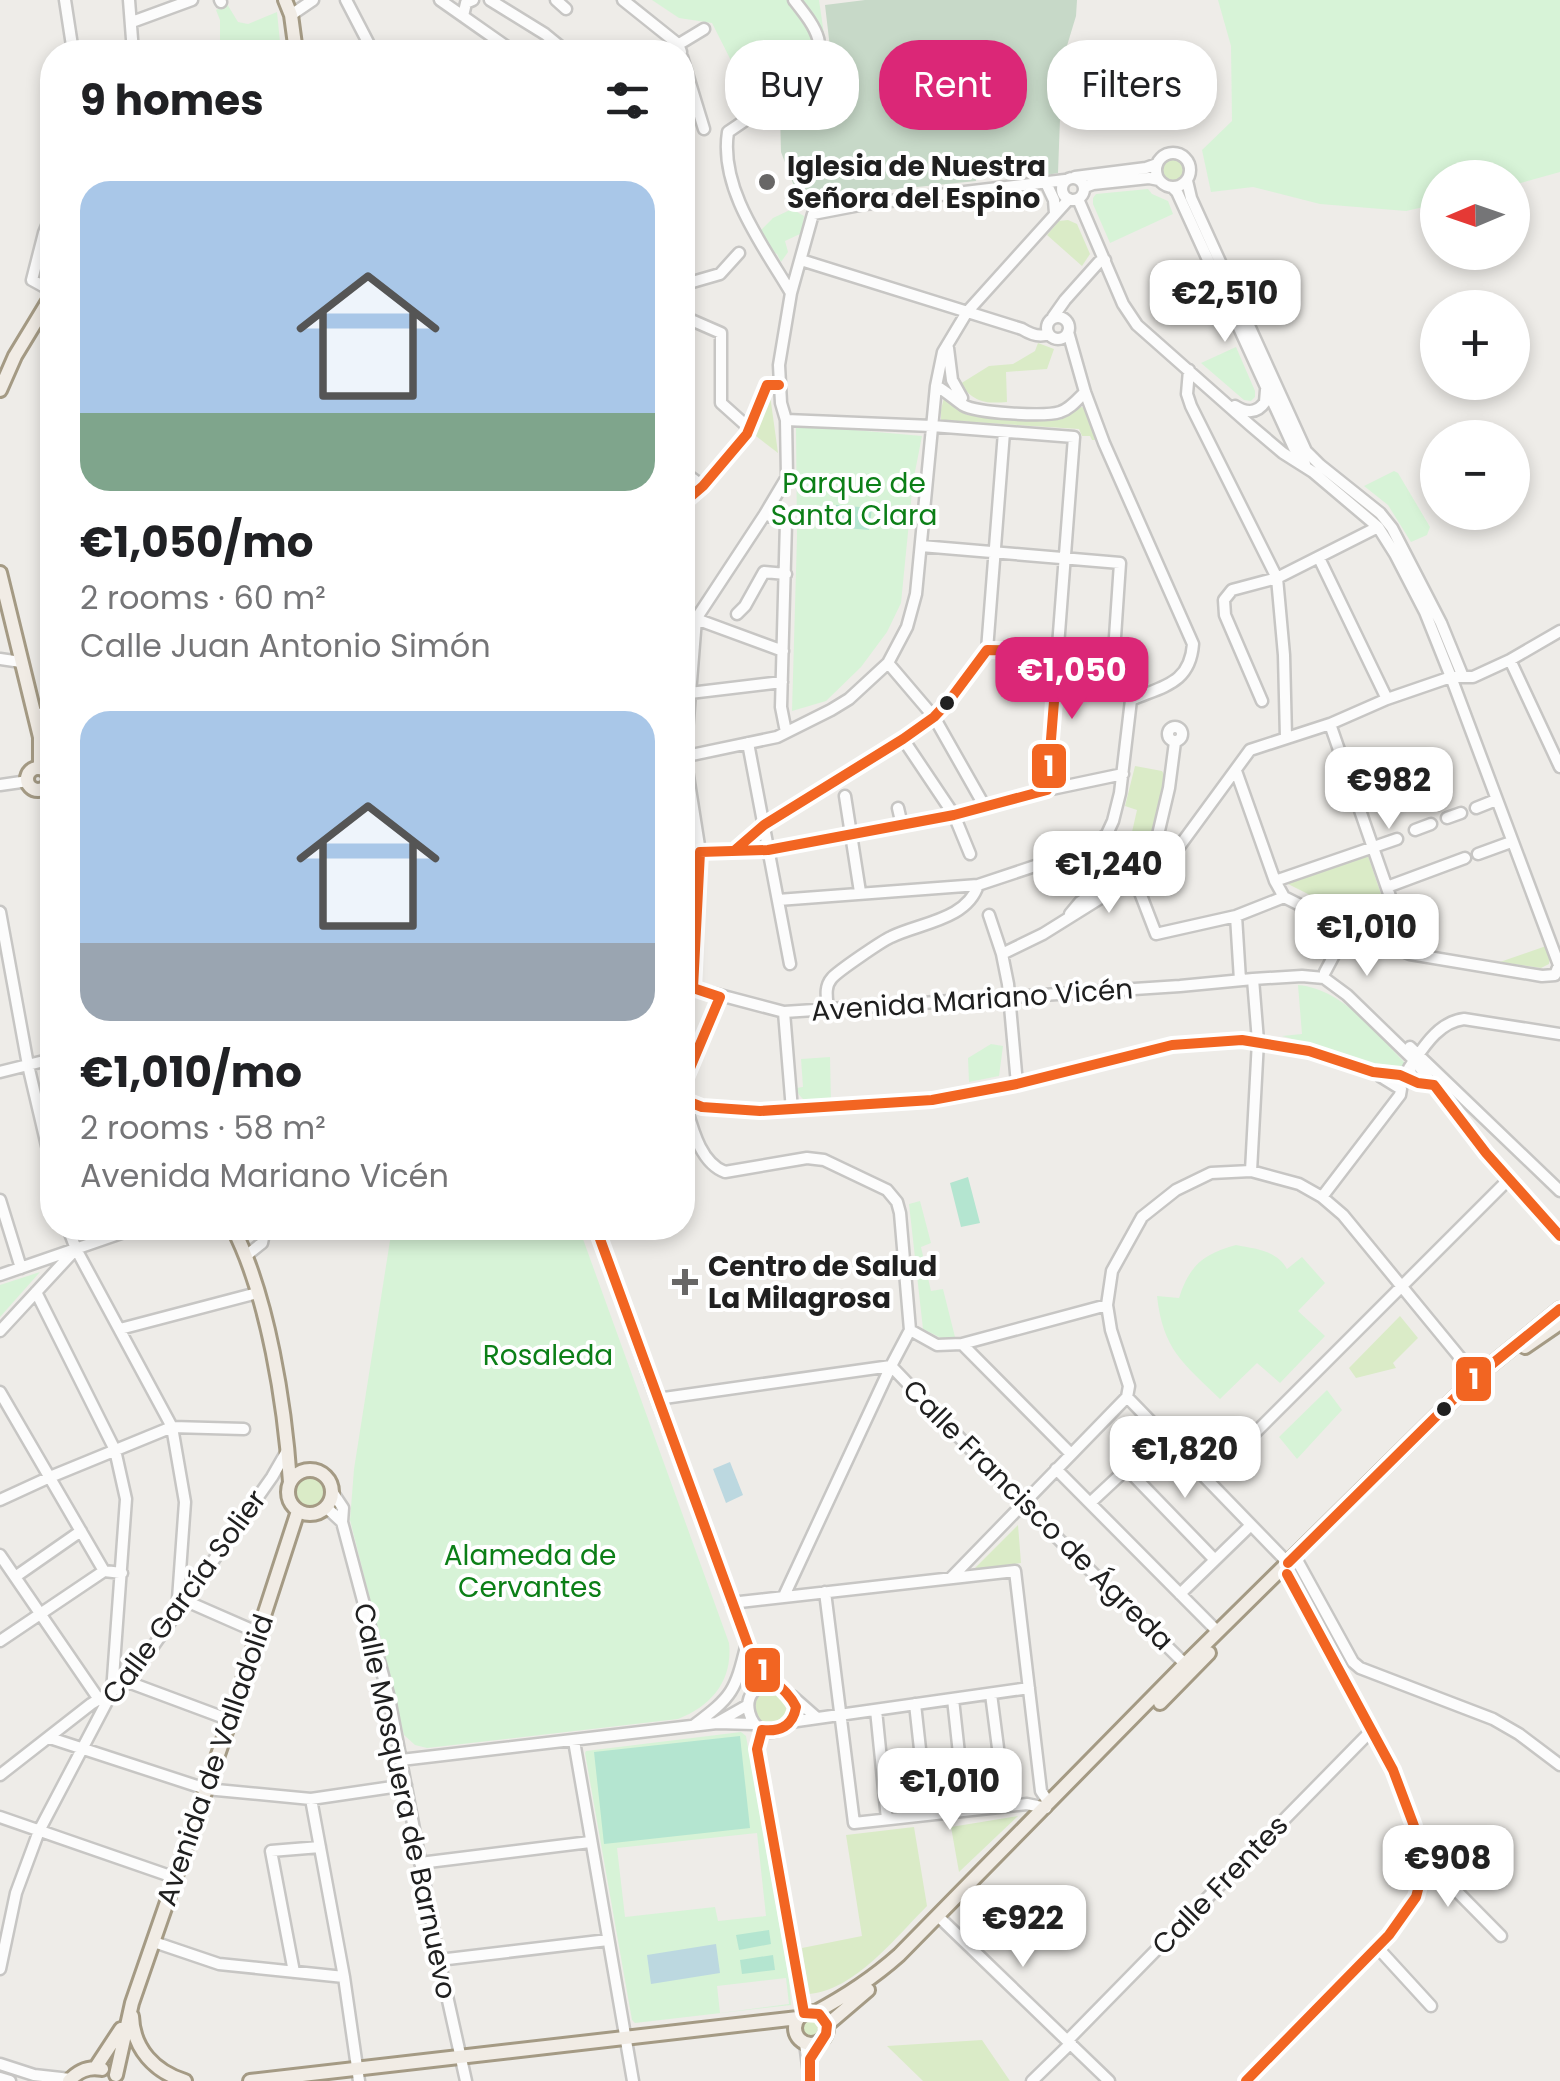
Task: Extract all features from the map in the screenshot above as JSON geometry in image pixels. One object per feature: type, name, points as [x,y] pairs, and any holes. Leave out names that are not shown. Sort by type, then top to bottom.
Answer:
[{"type":"main road","points":[[285,0],[294,40]]},
{"type":"main road","points":[[1,385],[40,325]]},
{"type":"main road","points":[[0,572],[40,738],[40,768],[30,772],[28,781],[40,790]]},
{"type":"main road","points":[[240,1240],[272,1352],[288,1453],[290,1501],[298,1511],[312,1514],[326,1508],[333,1493],[322,1472],[305,1470],[290,1482]]},
{"type":"main road","points":[[1560,1309],[1520,1346],[1498,1369],[1421,1440],[1291,1566],[1185,1664],[899,1955],[871,1980],[803,2018],[798,2038],[810,2044],[824,2038],[827,2025],[942,1920],[1291,1566],[1476,1378],[1520,1346],[1560,1323]]},
{"type":"main road","points":[[288,1453],[305,1470]]},
{"type":"main road","name":"Avenida de Valladolid","points":[[131,2009],[298,1511]]},
{"type":"main road","points":[[96,2068],[131,2009]]},
{"type":"main road","points":[[70,2080],[82,2070],[96,2068],[118,2078],[131,2009]]},
{"type":"main road","points":[[131,2009],[139,2045],[149,2060],[162,2072],[185,2081]]},
{"type":"main road","points":[[250,2081],[358,2075],[460,2056],[780,2020],[822,2017],[827,2025]]},
{"type":"street","points":[[65,0],[71,40]]},
{"type":"street","points":[[128,0],[133,40]]},
{"type":"street","points":[[132,22],[192,0]]},
{"type":"street","points":[[291,15],[313,0]]},
{"type":"street","points":[[346,0],[368,40]]},
{"type":"street","points":[[440,0],[497,40]]},
{"type":"street","points":[[462,16],[466,3],[473,0]]},
{"type":"street","points":[[490,0],[552,40]]},
{"type":"street","points":[[556,0],[566,9]]},
{"type":"street","points":[[623,0],[668,40]]},
{"type":"street","points":[[791,294],[739,204],[726,148],[728,132],[806,79],[815,68],[820,44],[816,30],[794,0]]},
{"type":"street","points":[[692,40],[704,29]]},
{"type":"street","points":[[695,95],[704,129]]},
{"type":"street","points":[[1159,180],[1156,170],[1160,158],[1171,153],[1186,159],[1191,170],[1188,191],[1306,451],[1380,513],[1392,528],[1441,622],[1496,800],[1558,965],[1556,975],[1410,954],[1354,932],[1284,897],[1236,771]]},
{"type":"street","points":[[695,755],[786,732],[849,699],[888,663],[907,626],[916,594],[936,386],[943,352],[967,312],[1055,213],[1069,190],[1158,164]]},
{"type":"street","points":[[695,624],[786,477],[786,420],[780,403],[782,345],[791,294],[814,214],[865,204],[1046,183],[1083,194],[1084,187],[1093,184],[1149,178],[1177,192],[1300,459],[1378,528],[1457,677]]},
{"type":"street","points":[[1172,187],[1187,181]]},
{"type":"street","points":[[1046,183],[1055,213]]},
{"type":"street","points":[[1069,190],[1132,319],[1284,453],[1313,472]]},
{"type":"street","points":[[1055,213],[1073,211],[1084,215]]},
{"type":"street","points":[[40,249],[32,280],[40,285]]},
{"type":"street","points":[[695,281],[720,274],[739,252]]},
{"type":"street","points":[[801,260],[1022,329],[1057,328]]},
{"type":"street","points":[[1105,260],[1065,300],[1057,328],[1074,354],[1104,443],[1193,644],[1188,668],[1178,680],[1132,700]]},
{"type":"street","points":[[695,322],[720,333],[721,404],[750,429]]},
{"type":"street","points":[[948,345],[955,389],[974,409]]},
{"type":"street","points":[[1189,370],[1187,394],[1191,406],[1277,578],[1286,738]]},
{"type":"street","points":[[1221,398],[1241,410],[1256,411],[1266,402],[1264,381]]},
{"type":"street","points":[[695,493],[750,429],[767,385],[780,385]]},
{"type":"street","points":[[936,386],[974,409],[1053,414],[1064,411],[1085,392]]},
{"type":"street","points":[[786,420],[1074,437],[1047,790]]},
{"type":"street","points":[[734,850],[764,825],[934,717],[986,650],[1004,432]]},
{"type":"street","points":[[695,480],[703,486]]},
{"type":"street","points":[[765,514],[786,522],[781,707],[786,732]]},
{"type":"street","points":[[1262,701],[1225,615],[1224,600],[1232,590],[1277,578],[1378,528]]},
{"type":"street","points":[[778,900],[978,886],[1092,847],[1107,834],[1113,821],[1132,700],[1114,652],[1120,563],[921,546]]},
{"type":"street","points":[[1319,558],[1387,699]]},
{"type":"street","points":[[736,614],[745,606],[764,572],[786,574]]},
{"type":"street","points":[[696,619],[783,650]]},
{"type":"street","points":[[1002,954],[1062,922],[1080,902],[1176,851],[1250,750],[1330,724],[1387,699],[1457,677],[1473,677],[1560,631]]},
{"type":"street","points":[[986,650],[1114,652]]},
{"type":"street","points":[[0,659],[21,662]]},
{"type":"street","points":[[1510,660],[1560,768]]},
{"type":"street","points":[[888,663],[934,717],[985,807]]},
{"type":"street","points":[[695,692],[782,682]]},
{"type":"street","points":[[35,716],[40,714]]},
{"type":"street","points":[[1330,724],[1410,954]]},
{"type":"street","points":[[903,739],[954,815],[970,854]]},
{"type":"street","points":[[1154,856],[1176,742]]},
{"type":"street","points":[[748,743],[790,964]]},
{"type":"street","points":[[695,852],[768,850],[954,815],[1123,774]]},
{"type":"street","points":[[0,785],[28,781]]},
{"type":"street","points":[[845,796],[860,892]]},
{"type":"street","points":[[1476,808],[1496,800]]},
{"type":"street","points":[[898,808],[902,825]]},
{"type":"street","points":[[1128,876],[1170,846],[1196,815],[1207,809]]},
{"type":"street","points":[[1447,818],[1461,813]]},
{"type":"street","points":[[695,822],[700,852],[695,900]]},
{"type":"street","points":[[1415,830],[1431,824]]},
{"type":"street","points":[[1275,881],[1397,839]]},
{"type":"street","points":[[1478,854],[1511,842]]},
{"type":"street","points":[[1386,887],[1464,858]]},
{"type":"street","points":[[1128,876],[1156,934],[1236,916],[1284,897]]},
{"type":"street","points":[[828,1009],[826,990],[832,979],[891,937],[949,916],[975,894],[978,886]]},
{"type":"street","points":[[0,912],[4,953],[40,1116]]},
{"type":"street","points":[[989,915],[1002,954],[1018,1084]]},
{"type":"street","points":[[1236,916],[1240,980]]},
{"type":"street","points":[[1354,932],[1325,972],[1350,991],[1560,1191]]},
{"type":"street","name":"Avenida Mariano Vicén","points":[[695,989],[784,1012],[1240,980],[1284,972],[1325,972]]},
{"type":"street","points":[[1251,1171],[1258,1041],[1253,978]]},
{"type":"street","name":"Avenida Mariano Vicén","points":[[1253,978],[1324,978],[1397,1039]]},
{"type":"street","points":[[695,1063],[720,997]]},
{"type":"street","points":[[784,1012],[792,1110]]},
{"type":"street","points":[[1414,1082],[1409,1071],[1416,1058],[1449,1021],[1464,1018],[1560,1034]]},
{"type":"street","points":[[695,1102],[714,1108],[792,1110],[932,1100],[1018,1084],[1172,1046],[1242,1040],[1309,1050],[1378,1074],[1400,1074],[1425,1086],[1434,1085]]},
{"type":"street","points":[[1416,1058],[1509,1179],[1560,1236]]},
{"type":"street","points":[[0,1072],[40,1062]]},
{"type":"street","points":[[1322,1196],[1398,1099],[1400,1089],[1378,1074]]},
{"type":"street","points":[[695,1132],[714,1168],[724,1172],[807,1158],[824,1160],[888,1190],[900,1213],[910,1330],[784,1596]]},
{"type":"street","points":[[951,1578],[1128,1397],[1130,1386],[1107,1306],[1112,1271],[1142,1217],[1176,1190],[1211,1174],[1251,1171],[1299,1184],[1322,1196],[1343,1215],[1476,1378]]},
{"type":"street","points":[[1208,1480],[1509,1179]]},
{"type":"street","points":[[0,1200],[20,1268]]},
{"type":"street","points":[[73,1240],[172,1427],[185,1502],[176,1614]]},
{"type":"street","points":[[0,1275],[102,1240]]},
{"type":"street","points":[[247,1255],[263,1240]]},
{"type":"street","points":[[600,1240],[753,1659],[756,1679],[749,1716],[758,1727],[756,1749],[803,2018]]},
{"type":"street","points":[[0,1331],[76,1249]]},
{"type":"street","points":[[40,1261],[50,1277]]},
{"type":"street","points":[[0,1754],[4,1771],[98,1698],[112,1692],[122,1572],[126,1499],[116,1450],[36,1292]]},
{"type":"street","points":[[120,1329],[257,1293]]},
{"type":"street","points":[[910,1330],[937,1346],[962,1344],[1107,1306]]},
{"type":"street","points":[[962,1344],[1071,1454]]},
{"type":"street","points":[[657,1399],[891,1366]]},
{"type":"street","name":"Calle Francisco de Ágreda","points":[[891,1366],[1185,1664]]},
{"type":"street","points":[[0,1392],[104,1571]]},
{"type":"street","points":[[1128,1397],[1291,1566],[1352,1662],[1493,1719],[1560,1765]]},
{"type":"street","points":[[0,1500],[172,1427],[244,1429]]},
{"type":"street","points":[[1090,1503],[1164,1435]]},
{"type":"street","name":"Calle García Solier","points":[[0,1969],[16,1893],[39,1832],[112,1692],[128,1682],[288,1453]]},
{"type":"street","points":[[1056,1469],[1218,1632]]},
{"type":"street","points":[[1126,1469],[1215,1560]]},
{"type":"street","name":"Calle Mosquera de Barnuevo","points":[[333,1493],[343,1508],[342,1522],[390,1698],[466,2081]]},
{"type":"street","points":[[326,1508],[342,1522]]},
{"type":"street","points":[[1180,1594],[1252,1525]]},
{"type":"street","points":[[15,1577],[82,1530]]},
{"type":"street","points":[[0,1555],[98,1698]]},
{"type":"street","points":[[1246,2081],[1389,1935],[1416,1897],[1421,1878],[1422,1856],[1414,1826],[1392,1770],[1291,1566]]},
{"type":"street","points":[[796,1568],[799,1586],[819,1592]]},
{"type":"street","points":[[0,1641],[104,1571],[122,1572]]},
{"type":"street","points":[[732,1603],[819,1592],[1015,1571],[1042,1791],[1048,1805],[1026,1804],[854,1823],[819,1592]]},
{"type":"street","points":[[742,1628],[746,1612],[764,1600]]},
{"type":"street","points":[[186,1601],[259,1632]]},
{"type":"street","points":[[692,1726],[718,1708],[734,1690],[747,1642]]},
{"type":"street","points":[[753,1659],[764,1675],[817,1718]]},
{"type":"street","points":[[128,1682],[230,1720]]},
{"type":"street","points":[[717,1723],[764,1685],[779,1686]]},
{"type":"street","points":[[400,1760],[717,1723],[778,1730],[790,1722],[1029,1688]]},
{"type":"street","points":[[991,1694],[1004,1794]]},
{"type":"street","points":[[790,1722],[795,1708],[791,1695]]},
{"type":"street","points":[[953,1699],[964,1799]]},
{"type":"street","points":[[915,1704],[926,1804]]},
{"type":"street","points":[[876,1710],[887,1819]]},
{"type":"street","name":"Calle Frentes","points":[[1032,2081],[1372,1730]]},
{"type":"street","points":[[50,1738],[206,1789],[312,1798],[406,1786]]},
{"type":"street","points":[[574,1741],[633,2081]]},
{"type":"street","points":[[312,1798],[358,2075]]},
{"type":"street","points":[[0,1818],[176,1878]]},
{"type":"street","points":[[420,1862],[590,1842]]},
{"type":"street","points":[[294,1972],[271,1851],[320,1847]]},
{"type":"street","points":[[1422,1856],[1502,1936]]},
{"type":"street","points":[[942,1920],[1109,2081]]},
{"type":"street","points":[[439,1960],[608,1940]]},
{"type":"street","points":[[154,1942],[220,1964],[344,1977]]},
{"type":"street","points":[[1378,1947],[1432,2006]]},
{"type":"street","points":[[810,2044],[810,2081]]},
{"type":"street","points":[[0,2064],[34,2075],[70,2080]]},
{"type":"street","points":[[0,2078],[10,2081]]},
{"type":"green space","points":[[652,0],[819,0],[825,40],[725,40],[725,49],[712,23],[679,18]]},
{"type":"green space","points":[[865,0],[1077,0],[1069,40],[1047,40],[1047,130],[1060,130],[1058,173],[1040,176],[1038,165],[977,171],[976,181],[799,199],[781,152],[780,130],[859,130],[859,40],[829,40],[825,5]]},
{"type":"green space","points":[[1218,0],[1560,0],[1560,172],[1530,180],[1530,160],[1420,160],[1420,208],[1406,211],[1320,204],[1253,187],[1211,192],[1202,150],[1232,121],[1231,46]]},
{"type":"green space","points":[[227,4],[238,22],[248,24],[277,12],[280,40],[220,40],[216,10]]},
{"type":"green space","points":[[1173,158],[1182,161],[1182,179],[1173,182],[1164,179],[1161,170],[1164,161]]},
{"type":"green space","points":[[1148,189],[1168,201],[1173,214],[1110,243],[1093,198],[1096,194]]},
{"type":"green space","points":[[792,209],[804,216],[802,233],[785,241],[788,252],[781,262],[757,234],[773,218]]},
{"type":"green space","points":[[1059,221],[1077,224],[1090,254],[1082,266],[1047,235]]},
{"type":"green space","points":[[1038,343],[1054,349],[1047,369],[1006,372],[1007,402],[981,400],[960,384],[989,366],[1013,364],[1035,351]]},
{"type":"green space","points":[[1236,347],[1255,391],[1251,401],[1244,400],[1201,363]]},
{"type":"green space","points":[[770,395],[778,453],[752,433]]},
{"type":"green space","points":[[944,397],[967,415],[992,417],[1056,419],[1080,406],[1096,440],[1082,436],[1079,429],[941,420]]},
{"type":"green space","name":"Parque de Santa Clara","points":[[796,428],[922,436],[913,482],[901,603],[887,632],[861,667],[826,701],[792,711]]},
{"type":"green space","points":[[1394,471],[1398,473],[1420,510],[1420,530],[1429,530],[1427,535],[1411,542],[1388,505],[1364,486]]},
{"type":"green space","points":[[836,505],[872,508],[869,530],[834,527]]},
{"type":"green space","points":[[1135,766],[1162,771],[1167,780],[1150,844],[1132,832],[1137,810],[1125,806]]},
{"type":"green space","points":[[1367,853],[1396,938],[1286,883]]},
{"type":"green space","points":[[1546,946],[1549,964],[1541,968],[1500,962]]},
{"type":"green space","points":[[1298,985],[1330,995],[1358,1014],[1405,1063],[1402,1068],[1387,1070],[1282,1036],[1302,1034]]},
{"type":"green space","points":[[991,1044],[1003,1046],[999,1076],[969,1082],[968,1058]]},
{"type":"green space","points":[[830,1057],[831,1102],[805,1101],[796,1088],[803,1087],[801,1059]]},
{"type":"green space","points":[[968,1177],[980,1223],[961,1227],[950,1183]]},
{"type":"green space","points":[[920,1201],[931,1243],[921,1247],[931,1291],[943,1289],[955,1337],[943,1339],[923,1329],[909,1204]]},
{"type":"green space","name":"Alameda de Cervantes","points":[[390,1240],[583,1240],[729,1643],[724,1680],[701,1707],[678,1719],[427,1748],[415,1745],[404,1735],[350,1520],[354,1469]]},
{"type":"green space","points":[[1236,1245],[1271,1254],[1287,1269],[1302,1257],[1325,1283],[1298,1311],[1325,1336],[1280,1383],[1257,1363],[1220,1399],[1185,1365],[1170,1343],[1157,1296],[1179,1298],[1200,1262]]},
{"type":"green space","points":[[40,1272],[0,1317],[0,1285]]},
{"type":"green space","points":[[1400,1316],[1418,1338],[1393,1363],[1396,1368],[1356,1378],[1349,1368]]},
{"type":"green space","points":[[1327,1390],[1342,1410],[1297,1459],[1279,1437]]},
{"type":"green space","points":[[310,1476],[322,1480],[326,1492],[322,1504],[310,1508],[298,1504],[294,1492],[298,1480]]},
{"type":"green space","points":[[1018,1525],[1021,1563],[974,1569]]},
{"type":"green space","points":[[772,1689],[785,1695],[791,1708],[785,1721],[772,1727],[759,1721],[753,1708],[759,1695]]},
{"type":"green space","points":[[741,1732],[746,1736],[791,2005],[635,2023],[632,2020],[586,1751]],"holes":[[[757,1833],[766,1916],[718,1921],[715,1907],[625,1917],[617,1848]],[[786,1978],[789,2004],[720,2013],[717,1986]]]},
{"type":"green space","points":[[740,1736],[750,1828],[604,1844],[594,1752]]},
{"type":"green space","points":[[1018,1816],[959,1872],[951,1827]]},
{"type":"green space","points":[[914,1827],[927,1906],[858,1973],[826,1991],[809,1994],[802,1948],[862,1936],[846,1835]]},
{"type":"green space","points":[[769,1930],[771,1944],[739,1950],[736,1935]]},
{"type":"green space","points":[[773,1955],[775,1970],[742,1974],[740,1960]]},
{"type":"green space","points":[[811,2016],[823,2028],[811,2040],[799,2028]]},
{"type":"green space","points":[[982,2040],[1010,2081],[923,2081],[887,2046]]},
{"type":"water","points":[[730,1462],[743,1495],[726,1503],[713,1469]]},
{"type":"water","points":[[716,1944],[720,1973],[651,1984],[647,1955]]},
{"type":"transit line","name":"1","points":[[695,493],[747,434],[767,385],[779,385]]},
{"type":"transit line","name":"1","points":[[987,650],[1058,651],[1047,790],[954,815],[768,850],[734,851],[764,825],[934,717],[987,650]]},
{"type":"transit line","name":"1","points":[[695,949],[700,852],[734,851]]},
{"type":"transit line","name":"1","points":[[695,989],[720,997],[695,1056]]},
{"type":"transit line","name":"1","points":[[695,1104],[760,1111],[932,1100],[1017,1084],[1172,1045],[1242,1040],[1309,1051],[1373,1072],[1434,1085],[1486,1153],[1560,1236]]},
{"type":"transit line","name":"1","points":[[600,1240],[753,1659],[796,1707],[785,1726],[762,1730],[757,1749],[804,2013],[819,2014],[827,2025],[826,2034],[810,2059],[810,2081]]},
{"type":"transit line","name":"1","points":[[1288,1563],[1476,1377],[1560,1309]]},
{"type":"transit line","name":"1","points":[[1246,2081],[1389,1935],[1416,1897],[1421,1878],[1422,1856],[1393,1770],[1287,1574]]},
{"type":"place","name":"Iglesia de Nuestra Señora del Espino","points":[[767,182]]},
{"type":"place","name":"Centro de Salud La Milagrosa","points":[[685,1282]]},
{"type":"park label","name":"Rosaleda","points":[[548,1355]]}]
